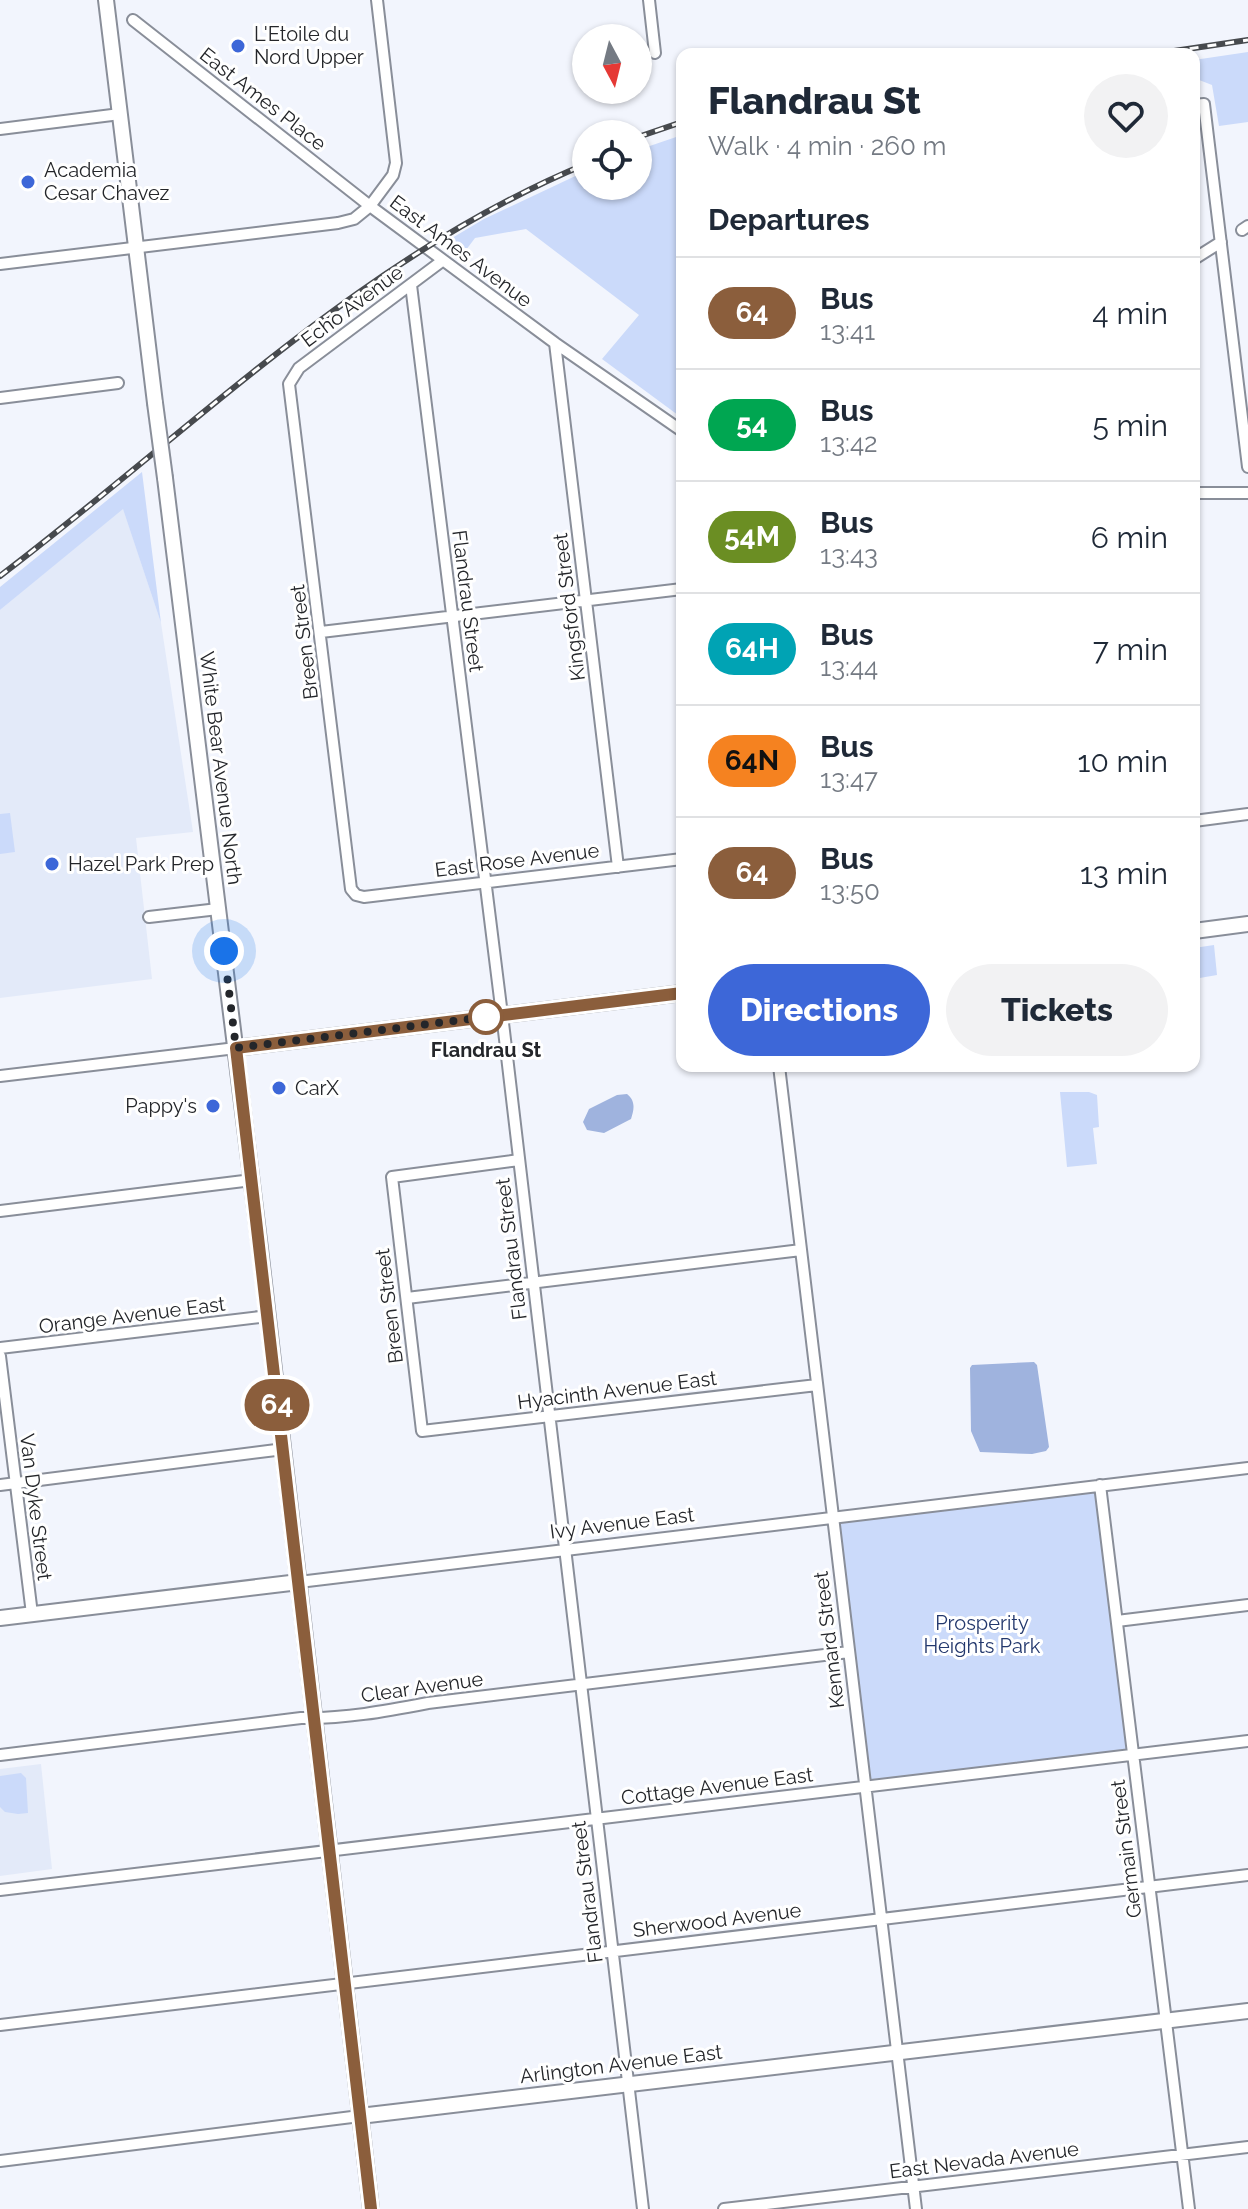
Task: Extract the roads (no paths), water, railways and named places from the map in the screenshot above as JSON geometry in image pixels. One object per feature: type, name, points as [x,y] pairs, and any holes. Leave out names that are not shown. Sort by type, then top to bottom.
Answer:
[{"type":"main road","name":"White Bear Avenue North","points":[[106,0],[252,1180],[371,2209]]},
{"type":"main road","points":[[1200,930],[1248,924]]},
{"type":"main road","points":[[236,1048],[676,994]]},
{"type":"main road","name":"Ivy Avenue East","points":[[0,1618],[299,1582]]},
{"type":"main road","name":"Arlington Avenue East","points":[[360,2116],[1248,2011]]},
{"type":"street","points":[[370,206],[393,175],[396,163],[377,0]]},
{"type":"street","points":[[649,0],[655,53]]},
{"type":"street","name":"East Ames Place","points":[[133,20],[370,206]]},
{"type":"street","points":[[1200,104],[1204,104],[1243,383],[1248,467]]},
{"type":"street","points":[[0,129],[120,114]]},
{"type":"street","name":"East Ames Avenue","points":[[0,264],[338,223],[354,219],[370,206],[555,343],[676,427]]},
{"type":"street","points":[[1200,255],[1221,242]]},
{"type":"street","name":"Echo Avenue","points":[[289,384],[299,368],[442,261]]},
{"type":"street","name":"Flandrau Street","points":[[411,285],[502,1015],[643,2209]]},
{"type":"street","name":"Kingsford Street","points":[[555,343],[618,867]]},
{"type":"street","points":[[0,398],[118,383]]},
{"type":"street","name":"Breen Street","points":[[289,384],[351,889],[356,895]]},
{"type":"street","points":[[1200,493],[1248,493]]},
{"type":"street","points":[[321,632],[676,590]]},
{"type":"street","points":[[1200,820],[1248,814]]},
{"type":"street","name":"East Rose Avenue","points":[[356,895],[364,897],[676,860]]},
{"type":"street","points":[[149,917],[218,909]]},
{"type":"street","points":[[0,1076],[236,1048]]},
{"type":"street","name":"Kennard Street","points":[[780,1072],[916,2209]]},
{"type":"street","name":"Breen Street","points":[[422,1431],[392,1177],[519,1160]]},
{"type":"street","points":[[0,1211],[252,1180]]},
{"type":"street","points":[[407,1298],[801,1250]]},
{"type":"street","name":"Orange Avenue East","points":[[0,1348],[268,1316]]},
{"type":"street","name":"Van Dyke Street","points":[[0,1356],[32,1614]]},
{"type":"street","name":"Hyacinth Avenue East","points":[[422,1431],[817,1385]]},
{"type":"street","points":[[0,1485],[284,1449]]},
{"type":"street","name":"Ivy Avenue East","points":[[299,1582],[1248,1468]]},
{"type":"street","name":"Germain Street","points":[[1100,1485],[1189,2209]]},
{"type":"street","points":[[1117,1621],[1248,1605]]},
{"type":"street","name":"Clear Avenue","points":[[0,1755],[380,1712],[428,1703],[849,1652]]},
{"type":"street","name":"Cottage Avenue East","points":[[0,1890],[1248,1741]]},
{"type":"street","name":"Sherwood Avenue","points":[[0,2025],[1248,1875]]},
{"type":"street","name":"Arlington Avenue East","points":[[0,2161],[360,2116]]},
{"type":"street","name":"East Nevada Avenue","points":[[724,2209],[1248,2147]]},
{"type":"railway","points":[[1194,48],[1248,40]]},
{"type":"railway","points":[[652,132],[676,124]]},
{"type":"railway","points":[[0,576],[281,350],[353,297],[427,247],[505,202],[572,171]]},
{"type":"place","name":"L'Etoile du Nord Upper","points":[[238,46]]},
{"type":"place","name":"Academia Cesar Chavez","points":[[28,182]]},
{"type":"place","name":"Hazel Park Prep","points":[[52,864]]},
{"type":"place","name":"Flandrau St","points":[[486,1017]]},
{"type":"place","name":"CarX","points":[[279,1088]]},
{"type":"place","name":"Pappy's","points":[[213,1106]]},
{"type":"park label","name":"Prosperity Heights Park","points":[[982,1634]]}]
